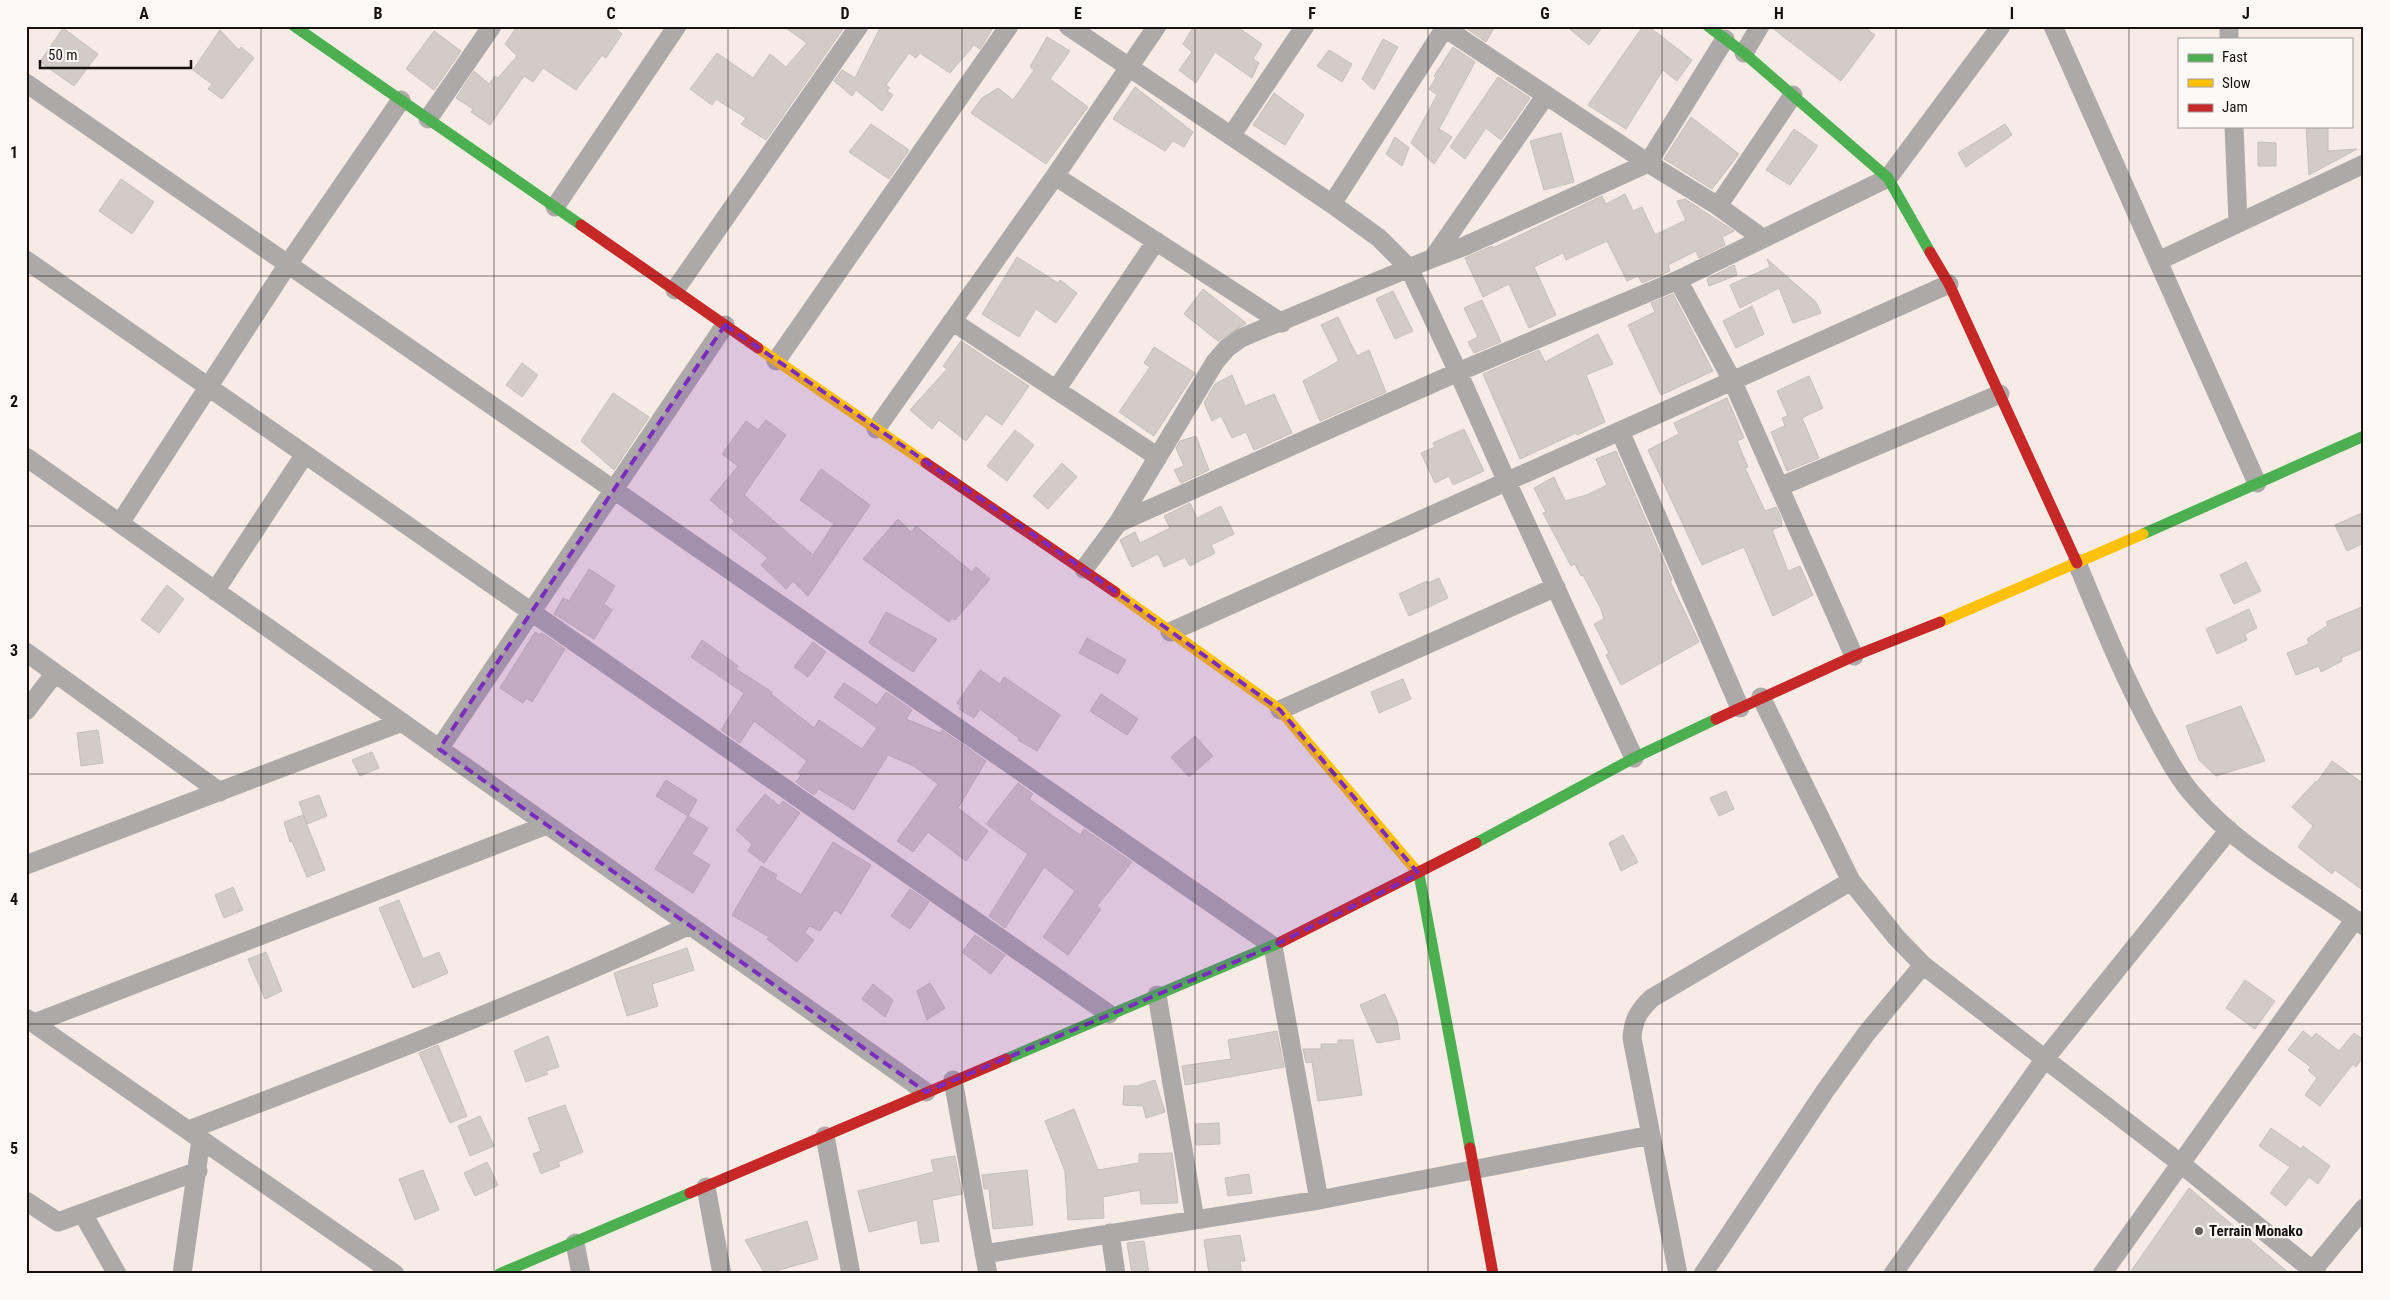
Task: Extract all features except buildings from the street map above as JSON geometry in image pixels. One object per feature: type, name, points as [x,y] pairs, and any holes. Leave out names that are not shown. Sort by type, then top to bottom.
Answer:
[{"type":"street","points":[[294,26],[776,361],[1084,569],[1280,710],[1420,874],[1493,1274]]},
{"type":"street","points":[[428,119],[492,26]]},
{"type":"street","points":[[555,207],[677,26]]},
{"type":"street","points":[[676,290],[859,26]]},
{"type":"street","points":[[776,361],[1009,26]]},
{"type":"street","points":[[1068,26],[1332,204],[1379,238],[1409,268],[1634,758]]},
{"type":"street","points":[[876,429],[1055,176],[1157,26]]},
{"type":"street","points":[[1231,136],[1305,26]]},
{"type":"street","points":[[1708,26],[1744,53],[1888,178],[1949,284],[2077,563],[2123,673],[2172,766],[2195,798],[2229,830],[2290,876],[2359,923],[2180,1163],[2102,1274]]},
{"type":"street","points":[[1744,53],[1760,26]]},
{"type":"street","points":[[1118,523],[1458,372],[1678,280],[1888,178],[2001,26]]},
{"type":"street","points":[[2052,26],[2257,483]]},
{"type":"street","points":[[1332,204],[1444,27],[1648,163],[1718,206],[1762,238]]},
{"type":"street","points":[[1084,569],[1118,523],[1215,362],[1227,348],[1241,338],[1282,323],[1465,246],[1648,163],[1725,39]]},
{"type":"street","points":[[26,83],[1273,946],[1320,1200]]},
{"type":"street","points":[[1433,258],[1546,95]]},
{"type":"street","points":[[1718,206],[1792,95]]},
{"type":"street","points":[[120,523],[288,264],[400,100]]},
{"type":"street","points":[[2234,128],[2238,222]]},
{"type":"street","points":[[2158,261],[2364,164]]},
{"type":"street","points":[[1055,176],[1282,323]]},
{"type":"street","points":[[1056,390],[1156,241]]},
{"type":"street","points":[[26,260],[1109,1014]]},
{"type":"street","points":[[1678,280],[1732,380],[1854,656]]},
{"type":"street","points":[[1170,632],[1949,284]]},
{"type":"street","points":[[952,321],[1158,457]]},
{"type":"street","points":[[439,749],[725,325]]},
{"type":"street","points":[[1779,487],[2000,394]]},
{"type":"street","points":[[1620,431],[1740,708]]},
{"type":"street","points":[[499,1274],[1273,946],[1420,874],[1634,758],[1761,697],[1854,656],[1964,612],[2364,436]]},
{"type":"street","points":[[215,591],[305,454]]},
{"type":"street","points":[[26,457],[926,1092]]},
{"type":"street","points":[[1280,710],[1556,588]]},
{"type":"street","points":[[26,652],[220,792]]},
{"type":"street","points":[[26,711],[55,673]]},
{"type":"street","points":[[1761,697],[1851,881],[1896,936],[1923,965],[2180,1163],[2315,1272],[2364,1208]]},
{"type":"street","points":[[26,865],[402,722]]},
{"type":"street","points":[[30,1020],[547,825]]},
{"type":"street","points":[[1894,1274],[2044,1060],[2229,830]]},
{"type":"street","points":[[1678,1274],[1632,1038],[1633,1024],[1640,1009],[1660,993],[1851,881]]},
{"type":"street","points":[[195,1135],[593,970],[690,925]]},
{"type":"street","points":[[1703,1274],[1825,1091],[1866,1034],[1923,965]]},
{"type":"street","points":[[1157,995],[1195,1220]]},
{"type":"street","points":[[30,1020],[395,1274]]},
{"type":"street","points":[[953,1080],[988,1274]]},
{"type":"street","points":[[182,1274],[198,1171],[195,1135]]},
{"type":"street","points":[[984,1254],[1320,1200],[1651,1135]]},
{"type":"street","points":[[825,1136],[851,1274]]},
{"type":"street","points":[[26,1201],[58,1222],[198,1171]]},
{"type":"street","points":[[706,1187],[722,1274]]},
{"type":"street","points":[[83,1214],[117,1274]]},
{"type":"street","points":[[1110,1233],[1116,1274]]},
{"type":"street","points":[[575,1242],[581,1274]]},
{"type":"highlighted area","points":[[725,325],[1084,569],[1280,710],[1419,874],[1273,946],[926,1092],[439,749]]},
{"type":"traffic: fast","points":[[294,26],[581,225]]},
{"type":"traffic: fast","points":[[1708,26],[1744,53],[1888,178],[1930,252]]},
{"type":"traffic: fast","points":[[2143,534],[2364,436]]},
{"type":"traffic: fast","points":[[1476,843],[1634,758],[1716,719]]},
{"type":"traffic: fast","points":[[1414,868],[1419,874],[1470,1148]]},
{"type":"traffic: fast","points":[[1006,1059],[1281,942]]},
{"type":"traffic: fast","points":[[499,1274],[690,1193]]},
{"type":"traffic: slow","points":[[758,348],[926,463]]},
{"type":"traffic: slow","points":[[1940,622],[2143,534]]},
{"type":"traffic: slow","points":[[1115,592],[1280,710],[1414,868]]},
{"type":"traffic: jam","points":[[581,225],[758,348]]},
{"type":"traffic: jam","points":[[1930,252],[1949,284],[2077,563]]},
{"type":"traffic: jam","points":[[926,463],[1115,592]]},
{"type":"traffic: jam","points":[[1716,719],[1854,656],[1940,622]]},
{"type":"traffic: jam","points":[[1281,942],[1476,843]]},
{"type":"traffic: jam","points":[[690,1193],[1006,1059]]},
{"type":"traffic: jam","points":[[1470,1148],[1493,1274]]},
{"type":"place","name":"Terrain Monako","points":[[2199,1231]]}]
